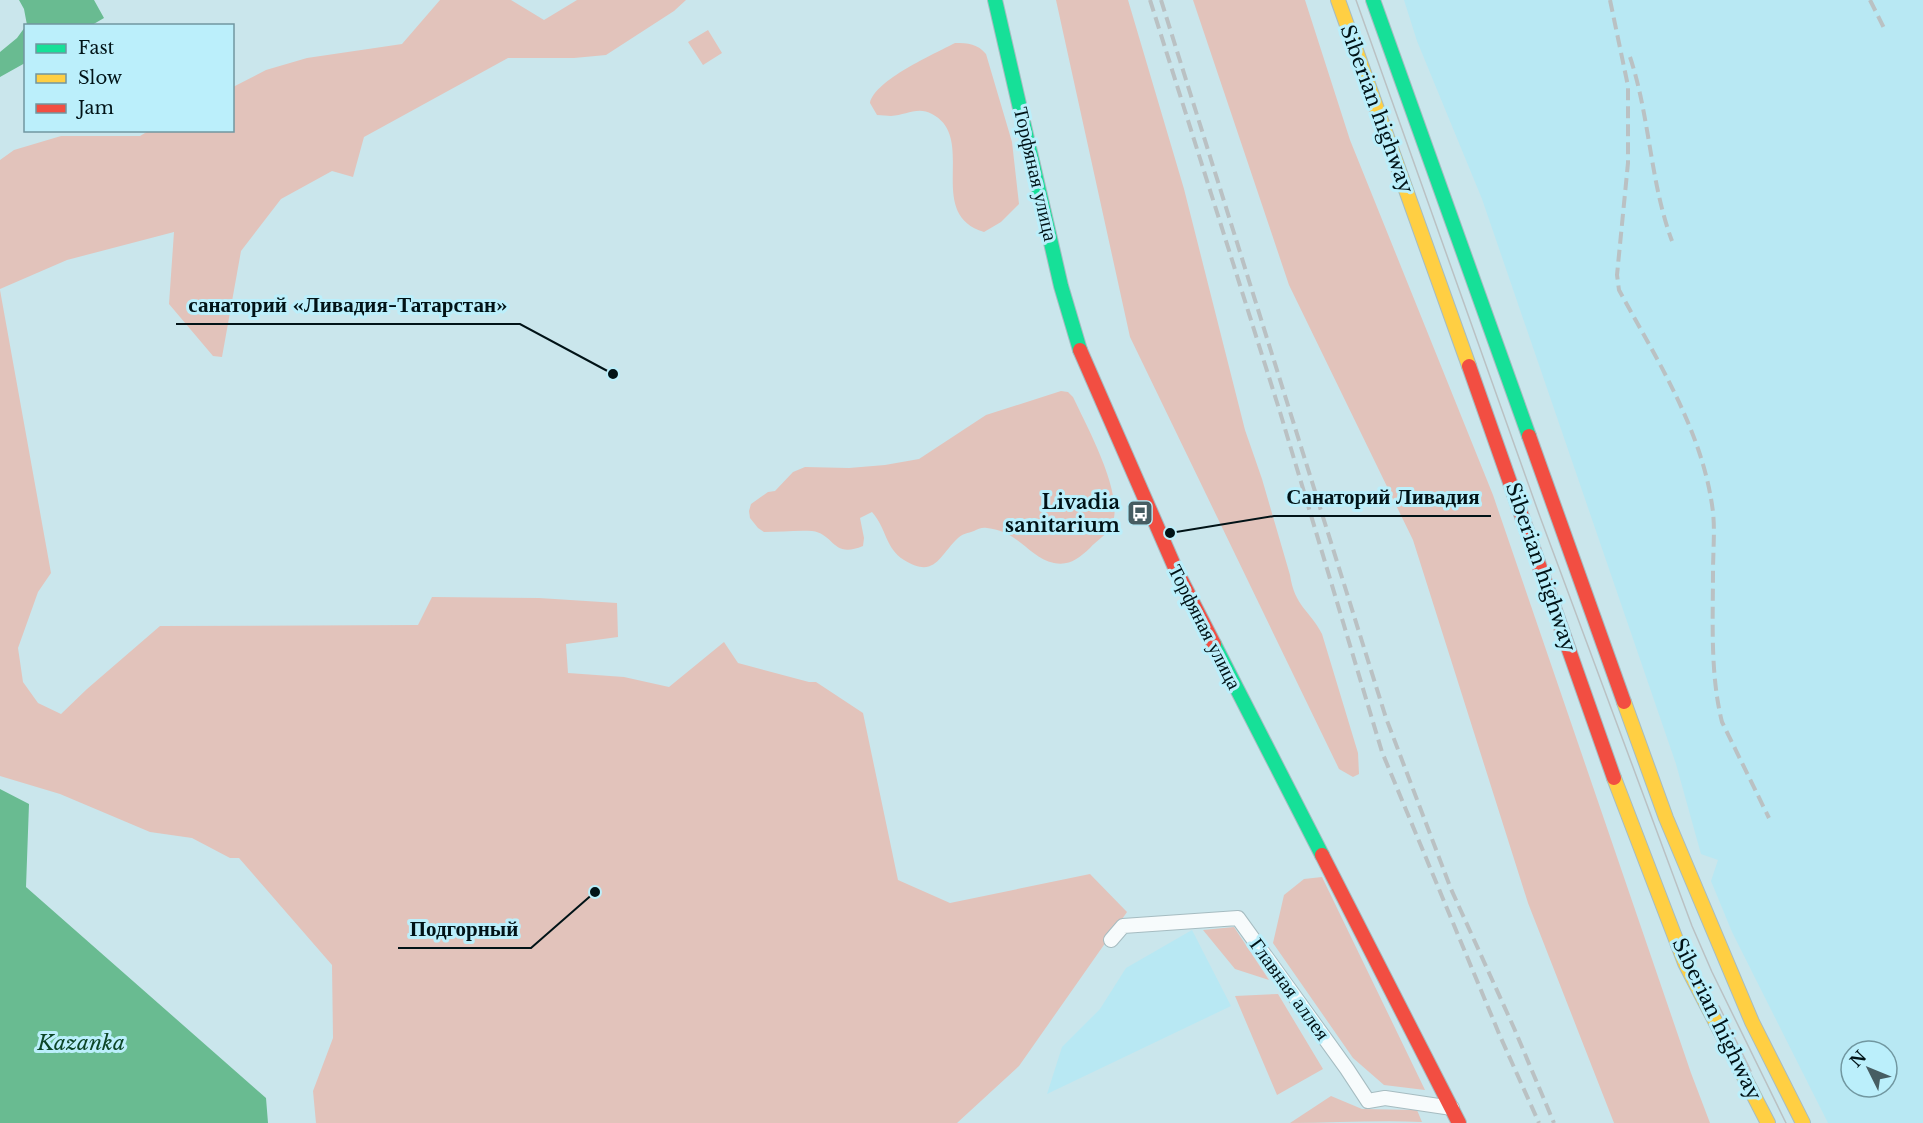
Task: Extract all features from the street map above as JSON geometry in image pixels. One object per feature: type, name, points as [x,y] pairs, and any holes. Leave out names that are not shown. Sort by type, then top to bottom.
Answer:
[{"type":"main road","name":"Торфяная улица","points":[[995,0],[1061,286],[1077,343],[1176,570],[1460,1123]]},
{"type":"main road","name":"Siberian highway","points":[[1338,0],[1637,838],[1685,963],[1768,1123]]},
{"type":"main road","name":"Siberian highway","points":[[1373,0],[1666,818],[1752,1022],[1803,1123]]},
{"type":"street","name":"Главная аллея","points":[[1111,940],[1123,926],[1238,918],[1368,1101],[1385,1098],[1452,1108]]},
{"type":"shaded area","points":[[440,0],[511,0],[544,20],[577,0],[686,0],[674,11],[606,55],[574,58],[508,58],[364,137],[353,177],[332,171],[281,199],[241,251],[222,357],[213,356],[169,304],[174,232],[67,260],[0,289],[0,160],[14,150],[61,136],[140,136],[147,132],[234,132],[234,86],[266,70],[307,58],[402,44]]},
{"type":"shaded area","points":[[1056,0],[1128,0],[1184,189],[1245,430],[1262,479],[1292,586],[1299,601],[1322,634],[1358,753],[1359,774],[1353,777],[1339,769],[1130,337]]},
{"type":"shaded area","points":[[1193,0],[1305,0],[1350,140],[1493,495],[1710,1123],[1614,1123],[1528,903],[1413,540],[1289,285]]},
{"type":"shaded area","points":[[1404,0],[1923,0],[1923,1123],[1828,1123],[1732,932],[1711,881],[1718,860],[1701,854],[1676,764],[1482,199],[1417,41]]},
{"type":"shaded area","points":[[708,30],[722,53],[703,65],[688,42]]},
{"type":"shaded area","points":[[955,43],[972,45],[980,48],[986,54],[1012,142],[1019,204],[1001,222],[984,232],[966,223],[957,209],[953,193],[951,140],[945,125],[932,114],[922,111],[891,116],[877,115],[870,103],[882,85],[920,61]]},
{"type":"shaded area","points":[[0,290],[51,573],[38,592],[18,648],[23,682],[38,703],[61,714],[160,626],[418,625],[432,597],[539,598],[617,603],[618,637],[566,644],[568,673],[624,677],[669,687],[724,642],[738,663],[816,682],[863,713],[898,880],[950,903],[1090,874],[1127,912],[1019,1066],[957,1123],[316,1123],[313,1091],[333,1038],[332,965],[239,858],[230,858],[192,838],[150,832],[60,794],[0,776]]},
{"type":"shaded area","points":[[1061,391],[1068,392],[1073,397],[1094,442],[1109,479],[1115,512],[1108,531],[1082,555],[1070,562],[1060,564],[1045,560],[1007,534],[998,530],[980,528],[960,537],[936,563],[923,567],[904,560],[893,550],[872,512],[860,518],[864,538],[863,546],[845,550],[820,533],[812,531],[764,532],[750,518],[751,504],[768,492],[775,491],[793,472],[805,467],[849,468],[919,459],[986,415]]},
{"type":"shaded area","points":[[1322,877],[1425,1090],[1384,1085],[1353,1058],[1273,943],[1284,895],[1304,879]]},
{"type":"shaded area","points":[[1234,927],[1269,980],[1235,969],[1203,930]]},
{"type":"shaded area","points":[[1192,930],[1231,1006],[1047,1094],[1062,1047],[1100,1009],[1126,968]]},
{"type":"shaded area","points":[[1278,994],[1323,1069],[1277,1095],[1235,996]]},
{"type":"shaded area","points":[[1331,1096],[1362,1109],[1417,1110],[1422,1122],[1290,1123]]},
{"type":"water","points":[[19,0],[94,0],[104,18],[94,24],[27,24],[24,9]]},
{"type":"water","points":[[24,28],[24,64],[0,77],[0,52],[17,38]]},
{"type":"water","name":"Kazanka","points":[[0,789],[29,804],[26,887],[266,1098],[268,1123],[0,1123]]},
{"type":"tram line","points":[[1356,0],[1539,514],[1692,926],[1786,1123]]},
{"type":"tram line","points":[[1719,1006],[1751,1071]]},
{"type":"railway","points":[[1150,0],[1280,412],[1382,752],[1500,1036],[1539,1123]]},
{"type":"railway","points":[[1161,0],[1386,718],[1451,889],[1554,1123]]},
{"type":"railway","points":[[1610,0],[1628,86],[1628,163],[1617,275],[1619,290],[1663,370],[1689,425],[1708,482],[1714,520],[1713,647],[1718,704],[1722,722],[1769,818]]},
{"type":"railway","points":[[1870,0],[1885,30]]},
{"type":"railway","points":[[1630,57],[1642,103],[1659,196],[1672,241]]},
{"type":"traffic: fast","points":[[995,0],[1061,286],[1080,350]]},
{"type":"traffic: fast","points":[[1373,0],[1529,436]]},
{"type":"traffic: fast","points":[[1214,644],[1322,855]]},
{"type":"traffic: slow","points":[[1338,0],[1469,366]]},
{"type":"traffic: slow","points":[[1624,702],[1666,818],[1752,1022],[1803,1123]]},
{"type":"traffic: slow","points":[[1614,778],[1685,963],[1768,1123]]},
{"type":"traffic: jam","points":[[1080,350],[1176,570],[1214,644]]},
{"type":"traffic: jam","points":[[1469,366],[1614,778]]},
{"type":"traffic: jam","points":[[1529,436],[1624,702]]},
{"type":"traffic: jam","points":[[1322,855],[1459,1123]]},
{"type":"place","name":"санаторий «Ливадия-Татарстан»","points":[[613,374]]},
{"type":"place","name":"Livadia sanitarium","points":[[1140,513]]},
{"type":"place","name":"Санаторий Ливадия","points":[[1170,533]]},
{"type":"place","name":"Подгорный","points":[[595,892]]}]
